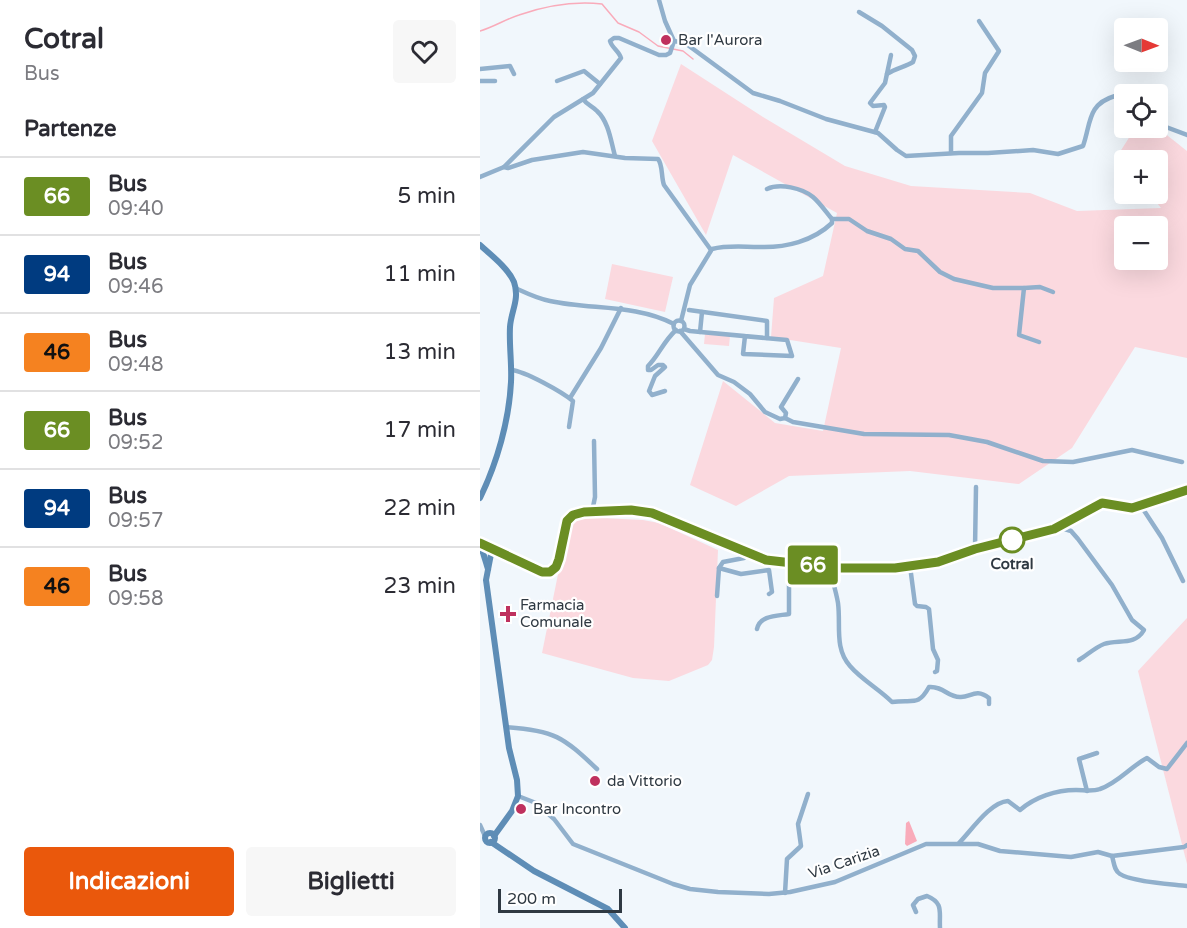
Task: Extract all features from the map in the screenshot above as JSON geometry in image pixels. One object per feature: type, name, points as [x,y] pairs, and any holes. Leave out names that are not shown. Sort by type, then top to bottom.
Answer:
[{"type":"main road","points":[[480,245],[502,266],[513,281],[516,303],[510,326],[511,370],[506,414],[488,483],[480,498]]},
{"type":"main road","points":[[480,543],[542,572],[550,572],[557,563],[569,519],[576,514],[631,510],[652,513],[766,560],[830,567],[910,566],[946,560],[975,549],[1058,527],[1102,503],[1125,508],[1141,506],[1187,490]]},
{"type":"main road","points":[[480,543],[489,560]]},
{"type":"main road","points":[[492,549],[486,580],[506,727],[518,780],[518,796],[512,811],[499,829],[489,836],[534,871],[608,909],[625,928]]},
{"type":"main road","points":[[489,560],[500,553]]},
{"type":"street","points":[[480,177],[504,167],[554,117],[593,93],[621,58],[611,45],[610,41],[614,38],[659,55],[670,53],[674,44],[659,0]]},
{"type":"street","points":[[859,12],[882,26],[912,50],[915,56],[913,62],[906,67],[895,69],[887,74]]},
{"type":"street","points":[[951,153],[951,136],[982,93],[986,73],[999,51],[979,21]]},
{"type":"street","points":[[674,44],[685,43],[753,93],[875,132],[906,156],[1033,150],[1058,154],[1069,151],[1083,146],[1086,128],[1097,105],[1114,96]]},
{"type":"street","points":[[875,132],[885,108],[884,105],[873,106],[870,103],[885,83],[891,55]]},
{"type":"street","points":[[480,69],[510,66],[514,74]]},
{"type":"street","points":[[557,81],[584,71],[600,84]]},
{"type":"street","points":[[480,81],[495,81]]},
{"type":"street","points":[[583,99],[587,105],[597,111],[606,126],[615,156]]},
{"type":"street","points":[[1168,128],[1187,135]]},
{"type":"street","points":[[504,167],[583,152],[658,159],[661,162],[661,177],[664,185],[711,250]]},
{"type":"street","points":[[767,189],[784,186],[812,196],[832,219],[849,219],[867,231],[891,239],[906,249],[918,251],[940,272],[954,279],[993,288],[1040,287],[1053,292]]},
{"type":"street","points":[[678,329],[677,321],[681,321],[690,285],[711,250],[722,247],[771,247],[792,244],[822,232],[832,223],[832,219]]},
{"type":"street","points":[[515,288],[549,301],[621,308],[655,316],[678,329],[718,375],[734,382],[750,394],[765,412],[780,419],[785,418],[793,422],[864,434],[950,435],[987,442],[1043,461],[1073,462],[1132,450],[1182,462]]},
{"type":"street","points":[[1024,288],[1019,335],[1039,342]]},
{"type":"street","points":[[570,398],[601,348],[621,308]]},
{"type":"street","points":[[689,310],[767,321],[767,338]]},
{"type":"street","points":[[700,332],[702,312]]},
{"type":"street","points":[[664,391],[652,395],[649,391],[655,376],[665,367],[658,365],[648,370],[648,366],[654,360],[664,341],[685,325],[681,321]]},
{"type":"street","points":[[678,329],[788,340],[792,356],[743,354],[745,336]]},
{"type":"street","points":[[511,370],[530,376],[570,398],[574,403],[568,427]]},
{"type":"street","points":[[785,418],[786,413],[781,407],[798,379]]},
{"type":"street","points":[[592,512],[595,497],[594,441]]},
{"type":"street","points":[[975,549],[976,487]]},
{"type":"street","points":[[1141,506],[1162,538],[1183,581]]},
{"type":"street","points":[[1058,527],[1071,531],[1078,539],[1112,585],[1132,620],[1144,630],[1142,634],[1130,641],[1104,644],[1079,660]]},
{"type":"street","points":[[717,596],[719,568],[723,562],[744,558],[748,554]]},
{"type":"street","points":[[757,629],[758,623],[765,618],[789,614],[789,576],[794,563]]},
{"type":"street","points":[[910,566],[915,604],[927,606],[929,609],[933,649],[938,660],[937,671],[934,672]]},
{"type":"street","points":[[830,567],[838,603],[839,641],[842,654],[850,666],[871,685],[892,702],[915,701],[923,698],[929,687],[936,686],[958,697],[984,694],[989,698],[989,704]]},
{"type":"street","points":[[719,568],[741,574],[769,570],[772,592],[769,594]]},
{"type":"street","points":[[506,727],[543,731],[555,735],[567,742],[597,769]]},
{"type":"street","points":[[959,843],[984,815],[1000,802],[1008,801],[1020,810],[1036,798],[1049,794],[1100,789],[1120,779],[1147,759],[1160,768],[1167,769],[1187,743]]},
{"type":"street","points":[[1071,761],[1097,753]]},
{"type":"street","points":[[1079,759],[1087,791]]},
{"type":"street","points":[[785,893],[787,859],[801,846],[798,824],[808,794]]},
{"type":"street","name":"Via Carizia","points":[[518,796],[536,803],[554,819],[573,844],[673,884],[690,889],[718,892],[785,893],[836,882],[926,844],[978,844],[1000,851],[1071,857],[1098,852],[1112,856],[1187,845]]},
{"type":"street","points":[[1112,856],[1116,870],[1120,874],[1145,881],[1187,886]]},
{"type":"street","points":[[916,912],[913,905],[918,899],[927,896],[936,899],[940,906],[937,919],[940,928]]},
{"type":"shaded area","points":[[681,64],[845,166],[911,186],[1030,193],[1077,211],[1161,208],[1158,204],[1168,204],[1168,150],[1121,150],[1129,138],[1168,138],[1168,136],[1187,151],[1187,358],[1135,347],[1072,448],[1019,484],[910,471],[789,476],[736,506],[690,485],[723,381],[775,423],[823,431],[841,348],[771,337],[774,298],[823,276],[837,213],[733,155],[706,235],[652,141]]},
{"type":"shaded area","points":[[612,264],[673,277],[665,312],[605,299]]},
{"type":"shaded area","points":[[705,334],[730,336],[729,346],[704,344]]},
{"type":"shaded area","points":[[581,517],[659,523],[718,550],[714,647],[712,660],[708,665],[669,681],[633,678],[542,653],[568,525],[573,519]]},
{"type":"shaded area","points":[[1187,618],[1187,864],[1138,671]]},
{"type":"shaded area","points":[[909,821],[917,841],[907,846],[905,844],[906,823]]},
{"type":"waterway","points":[[480,31],[539,9],[571,4],[602,4],[618,23],[639,32],[658,46],[683,51],[693,59]]},
{"type":"bus line","name":"66","points":[[480,543],[542,572],[550,572],[557,563],[566,524],[573,515],[584,512],[631,510],[652,513],[766,560],[837,568],[895,568],[938,562],[975,549],[1054,529],[1102,503],[1132,508],[1187,490]]},
{"type":"place","name":"Bar l'Aurora","points":[[666,40]]},
{"type":"place","name":"Cotral","points":[[1012,540]]},
{"type":"place","name":"Farmacia Comunale","points":[[508,614]]},
{"type":"place","name":"da Vittorio","points":[[595,781]]},
{"type":"place","name":"Bar Incontro","points":[[521,809]]}]
